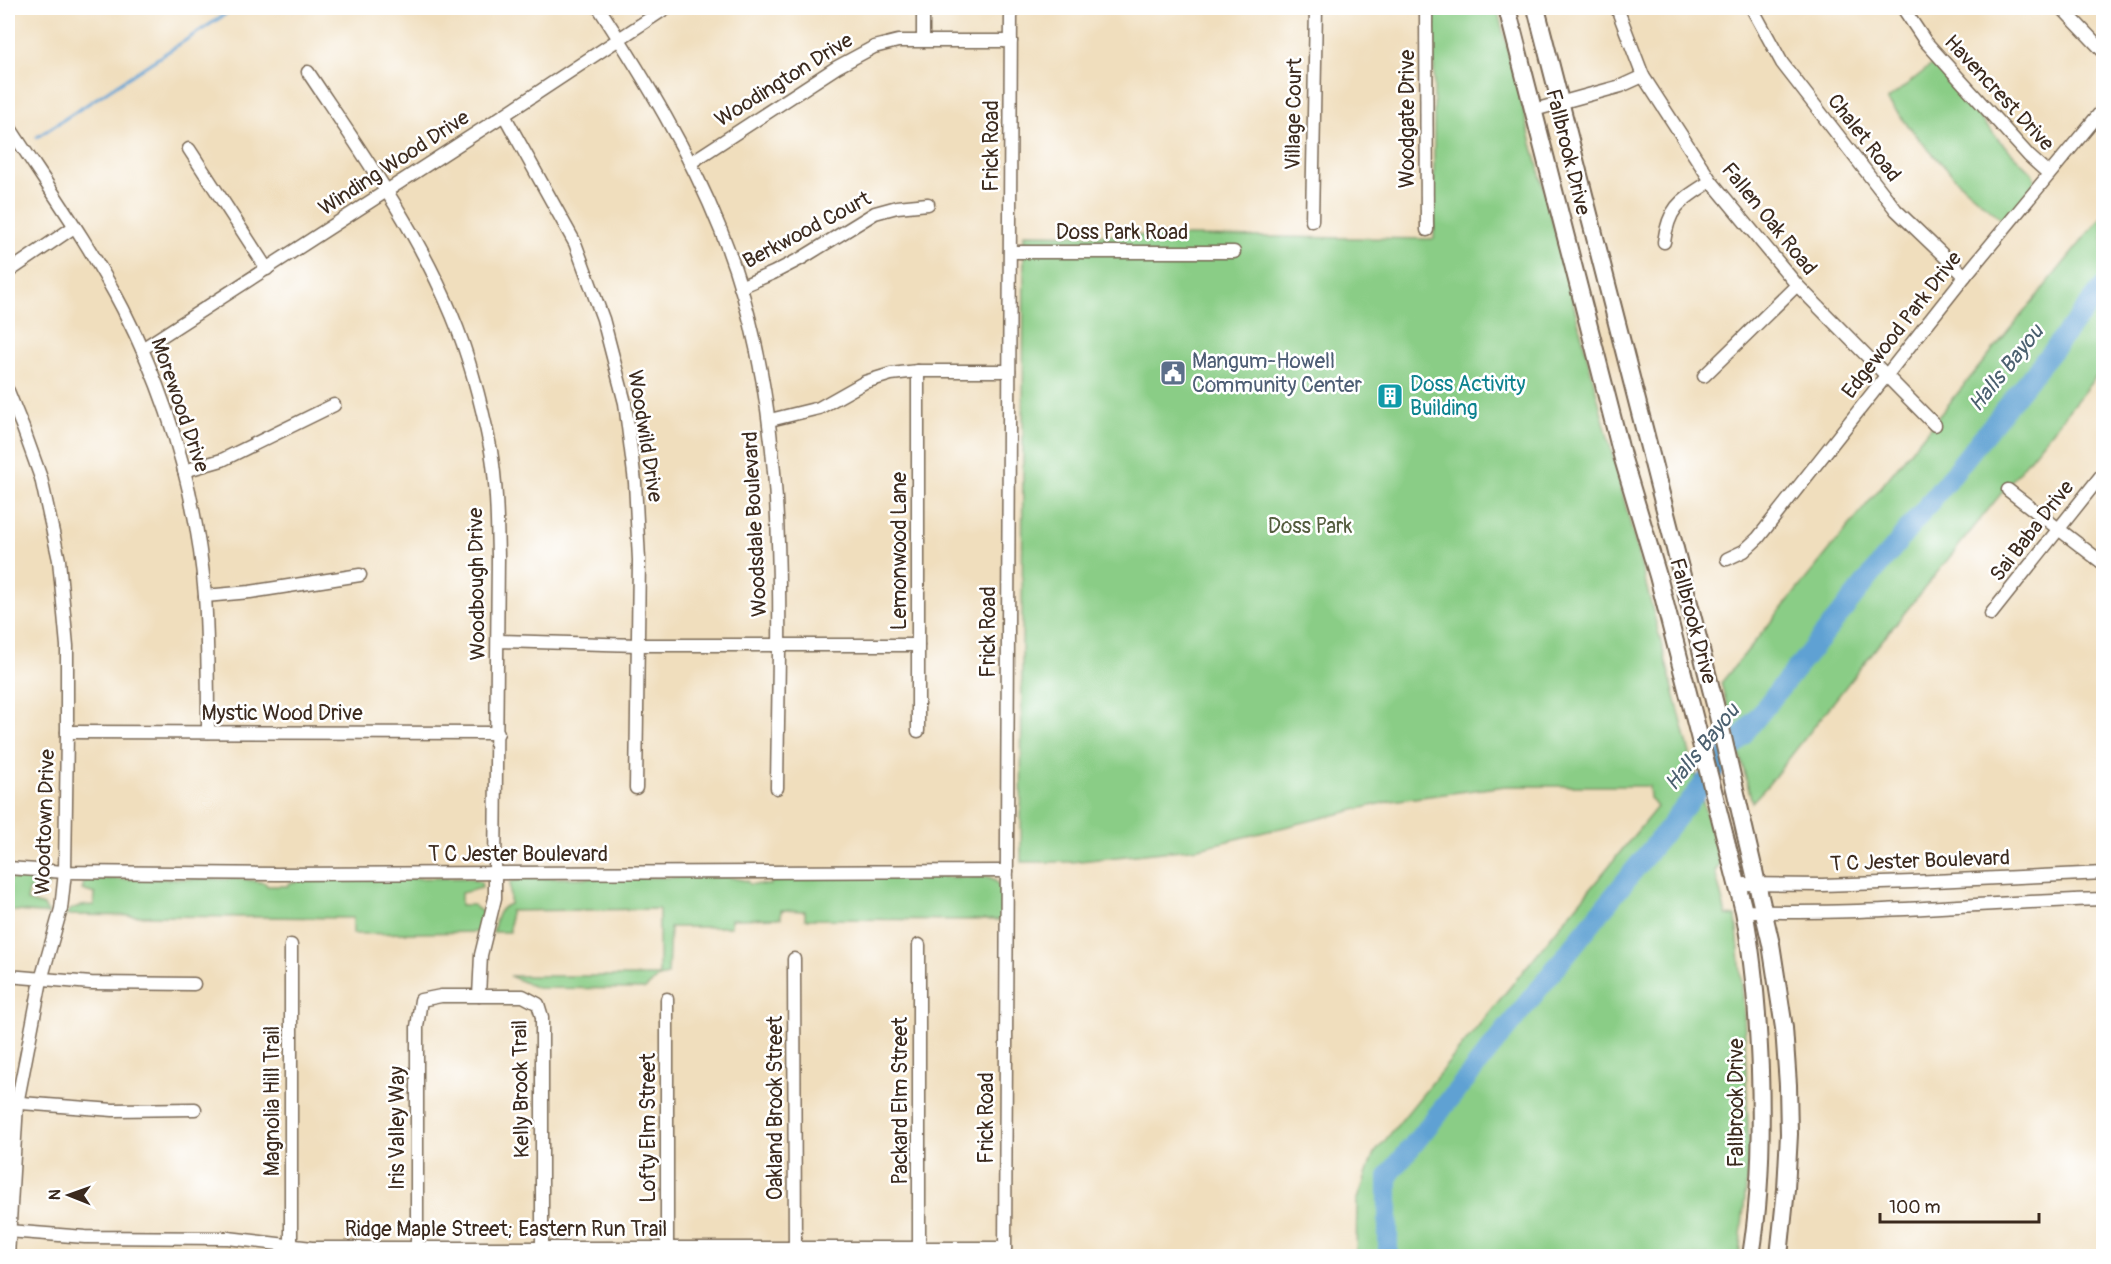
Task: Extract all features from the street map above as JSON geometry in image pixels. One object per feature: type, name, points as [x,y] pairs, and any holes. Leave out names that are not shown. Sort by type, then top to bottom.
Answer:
[{"type":"main road","name":"Fallbrook Drive","points":[[1508,8],[1623,459],[1658,576],[1744,911],[1756,987],[1761,1098],[1758,1187],[1751,1257]]},
{"type":"main road","name":"Fallbrook Drive","points":[[1536,8],[1718,716],[1764,912],[1781,1007],[1788,1085],[1787,1178],[1779,1257]]},
{"type":"main road","points":[[1594,347],[1621,340]]},
{"type":"main road","points":[[1658,576],[1680,570]]},
{"type":"street","name":"Woodsdale Boulevard","points":[[599,8],[655,95],[690,163],[721,231],[740,287],[770,420],[778,522],[777,788]]},
{"type":"street","name":"Winding Wood Drive","points":[[142,349],[666,8]]},
{"type":"street","points":[[923,8],[923,40]]},
{"type":"street","name":"Frick Road","points":[[1005,1252],[1011,8]]},
{"type":"street","name":"Village Court","points":[[1312,221],[1316,8]]},
{"type":"street","name":"Woodgate Drive","points":[[1426,8],[1427,230]]},
{"type":"street","name":"Fallen Oak Road","points":[[1617,8],[1643,76],[1711,181],[1797,285],[1935,425]]},
{"type":"street","name":"Chalet Road","points":[[1752,8],[1782,63],[1896,210],[1965,276]]},
{"type":"street","name":"Havencrest Drive","points":[[1903,8],[1925,41],[2029,156],[2049,174]]},
{"type":"street","points":[[2062,8],[2103,52]]},
{"type":"street","name":"Woodington Drive","points":[[690,163],[874,46],[898,41],[923,40],[1011,41]]},
{"type":"street","name":"Woodbough Drive","points":[[308,72],[387,190],[434,276],[453,317],[481,409],[491,453],[497,506],[498,733],[495,898],[481,955],[479,996]]},
{"type":"street","points":[[1534,110],[1621,86],[1643,76]]},
{"type":"street","name":"Edgewood Park Drive","points":[[1727,560],[1744,551],[1758,538],[1965,276],[2103,108]]},
{"type":"street","name":"Woodwild Drive","points":[[504,115],[575,243],[603,319],[625,404],[635,482],[639,560],[636,788]]},
{"type":"street","name":"Morewood Drive","points":[[8,125],[117,298],[142,349],[172,428],[184,471],[199,544],[205,596],[208,732]]},
{"type":"street","points":[[189,149],[267,268]]},
{"type":"street","points":[[1664,242],[1669,217],[1676,206],[1711,181]]},
{"type":"street","name":"Berkwood Court","points":[[740,287],[802,258],[875,213],[897,207],[928,204]]},
{"type":"street","points":[[8,272],[74,227]]},
{"type":"street","name":"Doss Park Road","points":[[1010,252],[1234,252]]},
{"type":"street","points":[[1704,376],[1797,285]]},
{"type":"street","points":[[770,420],[819,408],[866,382],[891,374],[918,371],[1009,370]]},
{"type":"street","name":"Lemonwood Lane","points":[[918,371],[918,730]]},
{"type":"street","name":"Woodtown Drive","points":[[8,392],[41,478],[59,560],[67,646],[65,872],[61,909],[41,980],[12,1103],[8,1257]]},
{"type":"street","points":[[184,471],[222,460],[334,405]]},
{"type":"street","name":"Sai Baba Drive","points":[[1991,614],[2103,472]]},
{"type":"street","points":[[2008,490],[2103,564]]},
{"type":"street","points":[[205,596],[250,592],[360,575]]},
{"type":"street","points":[[498,641],[638,645],[918,645]]},
{"type":"street","name":"Mystic Wood Drive","points":[[67,732],[498,733]]},
{"type":"street","name":"T C Jester Boulevard","points":[[8,868],[65,872],[278,874],[1007,871]]},
{"type":"street","name":"T C Jester Boulevard","points":[[8,876],[30,871]]},
{"type":"street","name":"T C Jester Boulevard","points":[[1737,884],[1901,883],[2103,873]]},
{"type":"street","points":[[1744,911],[1913,910],[2103,899]]},
{"type":"street","name":"Magnolia Hill Trail","points":[[291,945],[291,1251]]},
{"type":"street","name":"Packard Elm Street","points":[[919,945],[919,1252]]},
{"type":"street","name":"Oakland Brook Street","points":[[794,959],[795,1252]]},
{"type":"street","points":[[8,976],[91,983],[194,984]]},
{"type":"street","name":"Kelly Brook Trail","points":[[421,1000],[441,996],[523,996],[537,1004],[542,1017],[542,1252]]},
{"type":"street","name":"Lofty Elm Street","points":[[667,999],[668,1252]]},
{"type":"street","name":"Iris Valley Way","points":[[417,1252],[417,1027],[421,1000]]},
{"type":"street","points":[[12,1103],[113,1110],[195,1109]]},
{"type":"street","name":"Ridge Maple Street; Eastern Run Trail","points":[[8,1231],[85,1237],[228,1238],[291,1251],[1005,1252]]},
{"type":"green space","name":"Doss Park","points":[[1434,8],[1497,8],[1720,865],[1715,871],[1726,915],[1736,916],[1744,1010],[1749,1157],[1739,1256],[1356,1256],[1357,1202],[1373,1155],[1657,807],[1650,798],[1649,786],[1505,786],[1391,801],[1199,848],[1071,862],[1021,862],[1024,234],[1434,239]]},
{"type":"green space","points":[[1933,64],[1999,140],[2032,173],[2035,180],[2033,186],[2005,222],[1963,186],[1927,148],[1887,100]]},
{"type":"green space","points":[[2103,215],[2103,368],[1752,802],[1721,683]]},
{"type":"green space","points":[[36,876],[48,881],[48,887],[29,890],[27,901],[44,906],[49,914],[8,910],[8,880]]},
{"type":"green space","points":[[728,877],[747,881],[749,884],[770,885],[771,882],[788,877],[990,877],[995,880],[1000,890],[1001,920],[805,919],[805,911],[781,910],[781,918],[731,919],[731,927],[670,927],[668,975],[659,977],[645,989],[537,988],[510,976],[659,976],[659,909],[510,911],[510,932],[493,932],[500,911],[510,904],[510,882],[523,878]]},
{"type":"green space","points":[[465,878],[481,882],[482,888],[461,893],[461,905],[473,905],[482,912],[480,932],[353,934],[353,918],[65,915],[75,908],[94,905],[95,894],[82,890],[84,882],[90,879],[244,879],[265,883],[267,886],[288,886],[289,883],[309,879]]},
{"type":"waterway","points":[[37,137],[235,8]]},
{"type":"waterway","name":"Halls Bayou","points":[[1388,1256],[1388,1176],[2104,286]]},
{"type":"place","name":"Mangum-Howell Community Center","points":[[1173,373]]},
{"type":"place","name":"Doss Activity Building","points":[[1390,396]]}]
